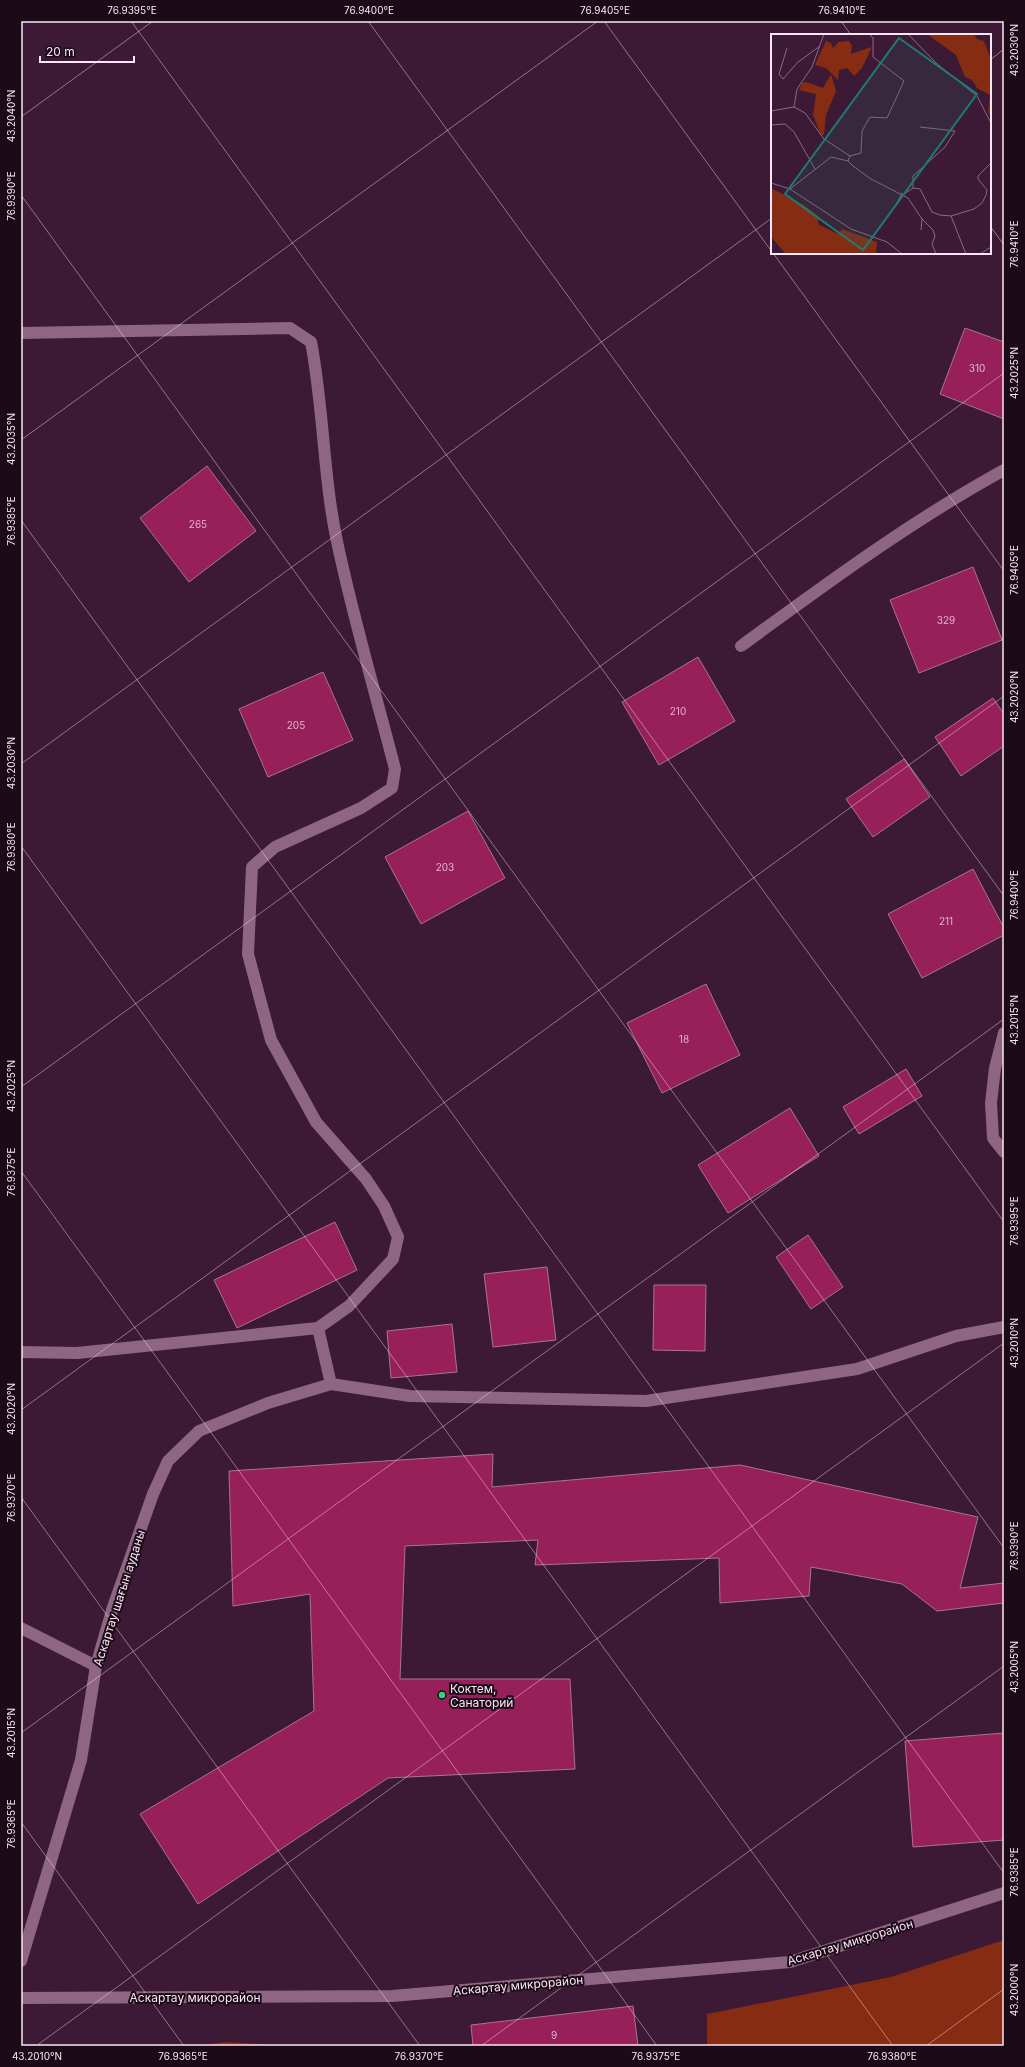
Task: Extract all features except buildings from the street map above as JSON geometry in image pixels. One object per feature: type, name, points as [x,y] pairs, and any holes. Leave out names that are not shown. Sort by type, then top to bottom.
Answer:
[{"type":"street","points":[[21,333],[290,328],[312,342],[317,374],[325,455],[338,545],[395,769],[392,788],[361,808],[275,847],[252,867],[248,954],[271,1040],[316,1122],[366,1179],[384,1206],[398,1237],[393,1259],[349,1306],[318,1328],[77,1353],[21,1352]]},
{"type":"street","points":[[741,646],[855,564],[976,486],[1004,470]]},
{"type":"street","points":[[1004,1033],[995,1068],[991,1103],[993,1138],[1004,1152]]},
{"type":"street","points":[[318,1328],[331,1384],[410,1396],[646,1401],[857,1369],[956,1336],[1004,1327]]},
{"type":"street","name":"Аскартау шағын ауданы","points":[[21,1961],[81,1760],[96,1666],[113,1607],[153,1494],[168,1461],[199,1431],[268,1403],[331,1384]]},
{"type":"street","points":[[21,1628],[96,1666]]},
{"type":"street","name":"Аскартау микрорайон","points":[[21,1998],[392,1996],[790,1962],[1004,1893]]},
{"type":"shaded area","points":[[1004,1940],[1004,2046],[707,2046],[707,2014],[891,1977]]},
{"type":"shaded area","points":[[228,2042],[284,2046],[192,2046]]},
{"type":"place","name":"Коктем, Санаторий","points":[[442,1695]]}]
